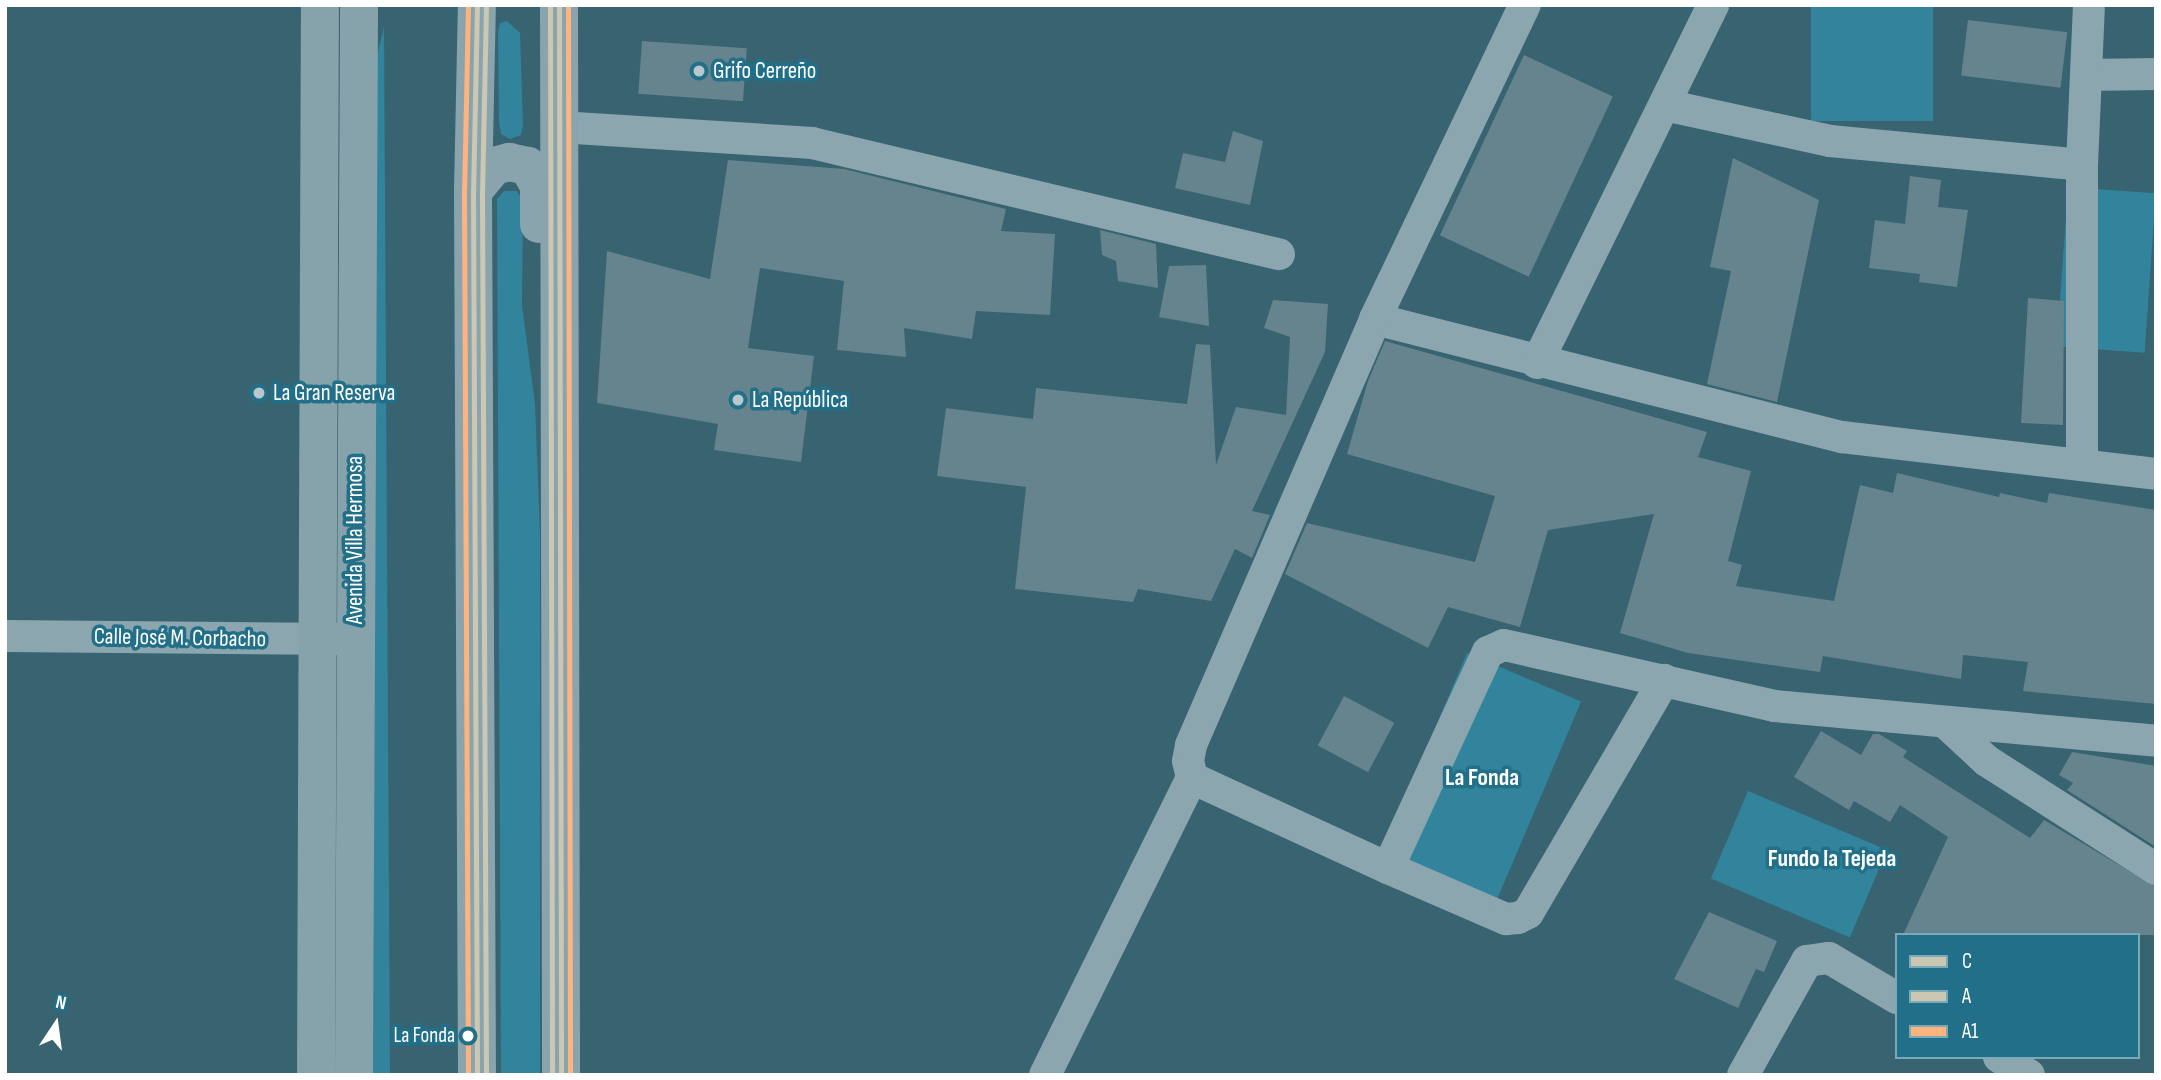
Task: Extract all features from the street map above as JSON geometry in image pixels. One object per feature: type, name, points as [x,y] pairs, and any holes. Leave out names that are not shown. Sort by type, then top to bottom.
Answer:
[{"type":"main road","name":"Avenida Villa Hermosa","points":[[320,5],[336,639],[354,1075]]},
{"type":"main road","name":"Avenida Villa Hermosa","points":[[316,1075],[336,639],[359,5]]},
{"type":"main road","points":[[477,5],[473,191],[477,1075]]},
{"type":"main road","points":[[559,5],[561,1075]]},
{"type":"main road","points":[[473,191],[494,166],[509,162],[528,166],[539,186],[537,301],[560,380]]},
{"type":"street","points":[[1045,1075],[1192,778],[1189,752],[1375,319],[1525,5]]},
{"type":"street","points":[[1537,363],[1713,5]]},
{"type":"street","points":[[2082,462],[2082,165],[2089,5]]},
{"type":"street","points":[[2085,75],[2156,74]]},
{"type":"street","points":[[1665,105],[1830,141],[2082,165]]},
{"type":"street","points":[[559,127],[812,143],[1279,254]]},
{"type":"street","points":[[1375,319],[1537,363],[1842,437],[2082,462],[2156,474]]},
{"type":"street","name":"Calle José M. Corbacho","points":[[5,636],[336,639]]},
{"type":"street","points":[[1388,868],[1488,652],[1504,645],[1774,706],[1947,724],[2156,741]]},
{"type":"street","points":[[1192,778],[1506,919],[1528,913],[1664,680]]},
{"type":"street","points":[[1947,724],[1987,761],[2156,869]]},
{"type":"street","points":[[1743,1075],[1807,961],[1829,958],[1895,997]]},
{"type":"street","points":[[2002,1059],[2029,1075]]},
{"type":"shaded area","points":[[1811,5],[1933,5],[1933,121],[1811,121]]},
{"type":"shaded area","points":[[507,21],[520,33],[523,125],[521,135],[510,139],[501,134],[499,122],[498,32],[500,23]]},
{"type":"shaded area","points":[[384,26],[390,1075],[373,1075],[376,61]]},
{"type":"shaded area","points":[[2068,187],[2156,193],[2145,353],[2057,347]]},
{"type":"shaded area","points":[[504,191],[516,191],[523,199],[522,306],[535,404],[540,534],[540,1075],[501,1075],[497,199]]},
{"type":"shaded area","points":[[1467,653],[1581,701],[1497,900],[1383,852]]},
{"type":"shaded area","points":[[1748,791],[1887,850],[1850,937],[1711,878]]},
{"type":"building","points":[[1968,20],[2067,32],[2060,88],[1961,76]]},
{"type":"building","points":[[642,41],[747,48],[743,101],[638,94]]},
{"type":"building","points":[[1524,55],[1613,96],[1529,277],[1440,235]]},
{"type":"building","points":[[1233,131],[1263,141],[1250,205],[1175,188],[1183,153],[1225,162]]},
{"type":"building","points":[[1733,158],[1819,200],[1777,402],[1707,384],[1731,271],[1710,267]]},
{"type":"building","points":[[728,160],[844,169],[1006,209],[1001,231],[1055,234],[1050,315],[976,311],[972,339],[904,328],[906,357],[837,350],[844,281],[760,268],[748,348],[814,356],[801,462],[714,450],[718,424],[597,403],[607,251],[710,279]]},
{"type":"building","points":[[1910,176],[1941,180],[1938,207],[1968,210],[1957,287],[1919,282],[1920,274],[1869,268],[1875,220],[1905,224]]},
{"type":"building","points":[[1100,230],[1156,244],[1158,288],[1118,281],[1116,261],[1102,255]]},
{"type":"building","points":[[1206,265],[1209,326],[1159,317],[1169,266]]},
{"type":"building","points":[[2028,298],[2064,301],[2063,425],[2021,423]]},
{"type":"building","points":[[1273,300],[1328,304],[1325,352],[1252,511],[1270,515],[1252,558],[1235,549],[1211,601],[1138,589],[1133,602],[1015,589],[1026,487],[937,476],[946,408],[1033,419],[1036,388],[1187,404],[1196,344],[1210,345],[1216,465],[1236,407],[1286,415],[1290,337],[1264,328]]},
{"type":"building","points":[[1385,341],[1707,432],[1698,457],[1751,471],[1728,561],[1742,565],[1736,586],[1834,601],[1860,485],[1893,493],[1897,473],[1999,497],[2000,493],[2047,503],[2049,493],[2156,510],[2156,704],[2023,691],[2028,662],[1963,655],[1961,679],[1823,656],[1820,672],[1688,653],[1620,633],[1654,514],[1548,530],[1520,627],[1448,607],[1428,648],[1285,574],[1307,523],[1475,562],[1495,496],[1347,454],[1368,381]]},
{"type":"building","points":[[1344,696],[1394,723],[1368,772],[1318,745]]},
{"type":"building","points":[[1821,731],[1861,755],[1873,734],[1879,734],[1907,751],[1903,757],[2030,838],[2044,820],[2156,887],[2156,935],[1904,933],[1948,837],[1900,805],[1890,822],[1854,801],[1849,810],[1794,777]]},
{"type":"building","points":[[2072,752],[2156,766],[2156,847],[2067,790],[2073,783],[2059,775]]},
{"type":"building","points":[[1709,912],[1777,941],[1764,972],[1756,969],[1738,1008],[1674,979]]},
{"type":"transit line","name":"A1","points":[[468,5],[464,191],[468,1075]]},
{"type":"transit line","name":"C","points":[[477,5],[473,191],[477,1075]]},
{"type":"transit line","name":"A","points":[[486,5],[482,191],[486,1075]]},
{"type":"transit line","name":"A","points":[[550,5],[552,1075]]},
{"type":"transit line","name":"C","points":[[559,5],[561,1075]]},
{"type":"transit line","name":"A1","points":[[568,5],[570,1075]]},
{"type":"place","name":"Grifo Cerreño","points":[[699,71]]},
{"type":"place","name":"La Gran Reserva","points":[[259,393]]},
{"type":"place","name":"La República","points":[[738,400]]},
{"type":"place","name":"La Fonda","points":[[468,1036]]},
{"type":"district","name":"La Fonda","points":[[1482,778]]},
{"type":"district","name":"Fundo la Tejeda","points":[[1832,859]]}]
